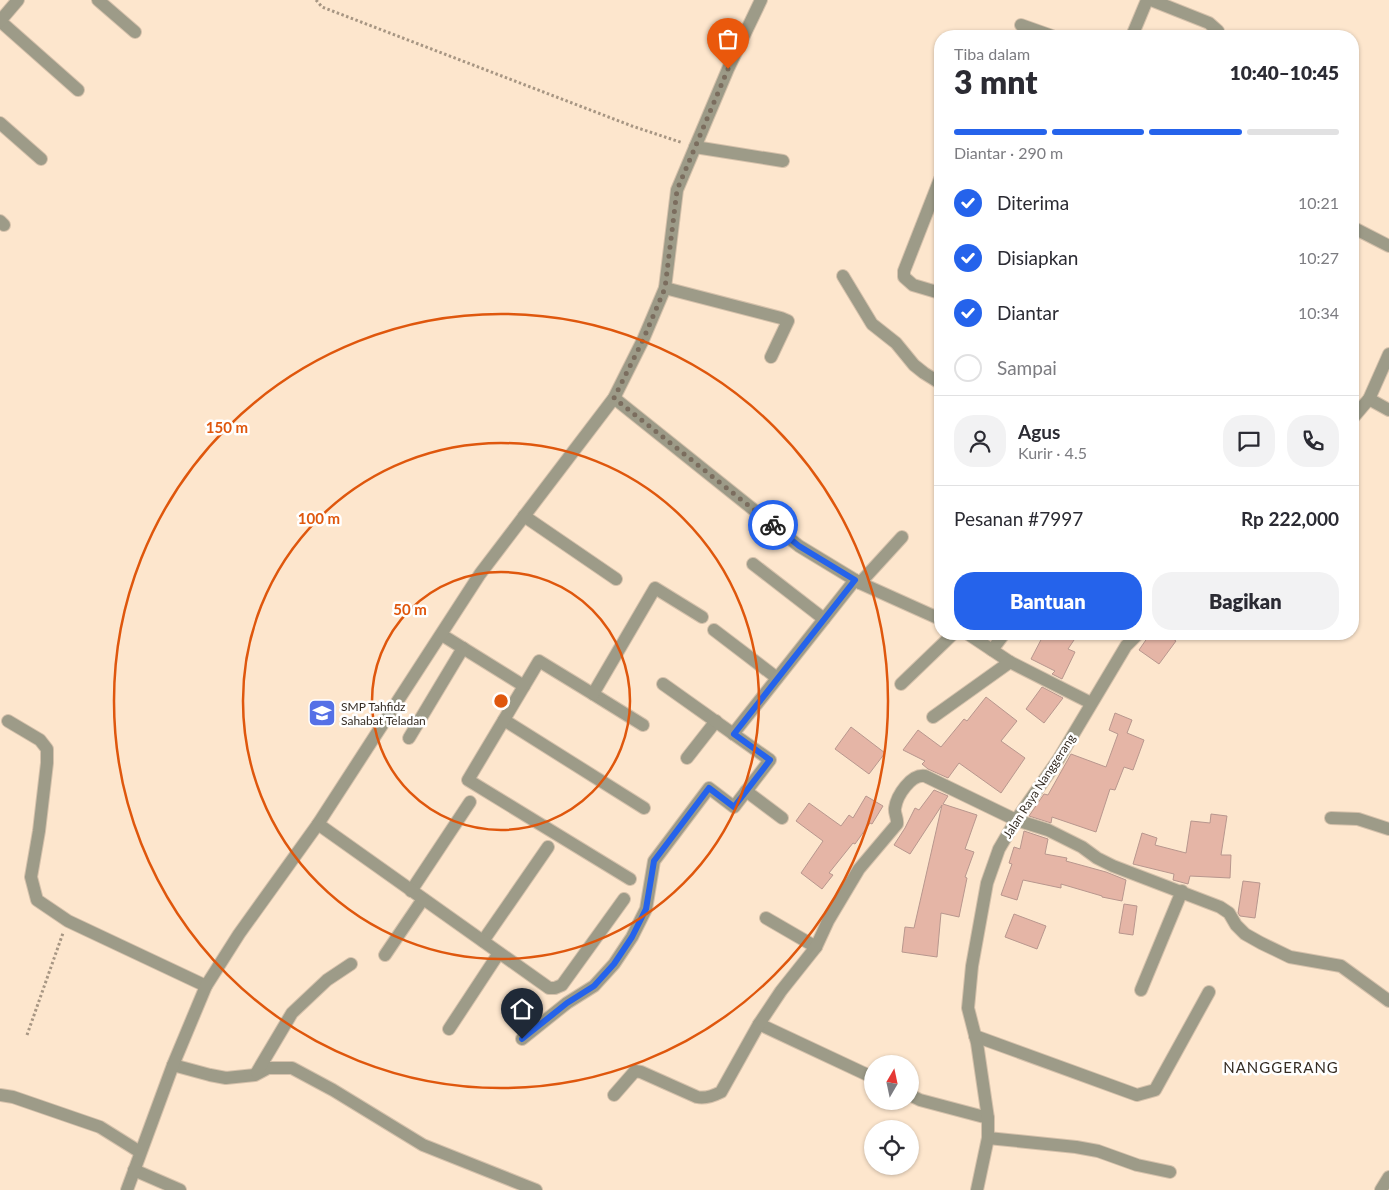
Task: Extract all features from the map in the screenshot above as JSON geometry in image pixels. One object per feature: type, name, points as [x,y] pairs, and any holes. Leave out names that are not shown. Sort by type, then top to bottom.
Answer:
[{"type":"street","points":[[18,0],[0,21],[78,90]]},
{"type":"street","points":[[98,0],[136,32]]},
{"type":"street","points":[[127,1190],[173,1065],[206,986],[239,934],[318,824],[480,574],[614,398],[643,340],[665,288],[677,190],[694,147],[761,0]]},
{"type":"street","points":[[1134,30],[1147,0]]},
{"type":"street","points":[[1151,0],[1209,23],[1217,30]]},
{"type":"street","points":[[1021,25],[1035,30]]},
{"type":"street","points":[[0,123],[41,159]]},
{"type":"street","points":[[694,147],[783,162]]},
{"type":"street","points":[[934,194],[904,271],[904,277],[913,285],[934,291]]},
{"type":"street","points":[[1359,231],[1389,246]]},
{"type":"street","points":[[843,276],[872,324],[896,343],[914,365],[934,379]]},
{"type":"street","points":[[665,288],[788,321],[771,357]]},
{"type":"street","points":[[1359,411],[1369,399],[1389,354]]},
{"type":"street","points":[[614,398],[799,546],[857,582],[934,616]]},
{"type":"street","points":[[1369,399],[1389,410]]},
{"type":"street","points":[[524,516],[616,579]]},
{"type":"street","points":[[734,734],[824,619],[857,582],[902,537]]},
{"type":"street","points":[[753,564],[824,619]]},
{"type":"street","points":[[593,694],[655,588],[702,617]]},
{"type":"street","points":[[714,630],[777,678]]},
{"type":"street","points":[[442,635],[524,686]]},
{"type":"street","points":[[901,684],[947,640]]},
{"type":"street","points":[[977,640],[1010,662],[1091,702]]},
{"type":"street","points":[[992,650],[1000,640]]},
{"type":"street","name":"Jalan Raya Nanggerang","points":[[977,1190],[988,1138],[988,1118],[975,1036],[968,1008],[972,966],[988,883],[999,849],[1016,820],[1058,760],[1091,702],[1126,646],[1132,640]]},
{"type":"street","points":[[409,738],[463,648]]},
{"type":"street","points":[[630,879],[468,780],[539,661],[643,725]]},
{"type":"street","points":[[933,717],[1010,662]]},
{"type":"street","points":[[522,1039],[567,1003],[594,986],[614,964],[632,937],[646,909],[654,861],[709,788],[734,807],[770,760],[663,684]]},
{"type":"street","points":[[504,720],[644,808]]},
{"type":"street","points":[[8,721],[40,740],[47,749],[46,772],[31,877],[37,900],[68,921],[206,986]]},
{"type":"street","points":[[687,758],[716,721]]},
{"type":"street","points":[[614,1095],[635,1071],[697,1097],[712,1096],[721,1092],[759,1024],[781,991],[816,947],[828,920],[859,869],[897,824],[895,807],[905,786],[915,777],[925,776],[1016,820],[1048,830],[1082,847],[1096,858],[1113,866],[1220,907],[1229,913],[1245,934],[1275,951],[1290,956],[1342,966],[1389,1001]]},
{"type":"street","points":[[746,791],[782,818]]},
{"type":"street","points":[[411,891],[470,802]]},
{"type":"street","points":[[1331,818],[1358,819],[1389,829]]},
{"type":"street","points":[[318,824],[549,988],[559,988],[624,899]]},
{"type":"street","points":[[483,941],[548,847]]},
{"type":"street","points":[[1141,990],[1182,892]]},
{"type":"street","points":[[385,955],[423,899]]},
{"type":"street","points":[[766,918],[816,947]]},
{"type":"street","points":[[448,1029],[499,953]]},
{"type":"street","points":[[256,1075],[292,1013],[326,980],[352,964]]},
{"type":"street","points":[[975,1036],[1137,1095],[1155,1090],[1208,992]]},
{"type":"street","points":[[759,1024],[864,1073]]},
{"type":"street","points":[[173,1065],[226,1078],[256,1075],[268,1068],[292,1068],[423,1145],[536,1190]]},
{"type":"street","points":[[0,1095],[13,1097],[100,1127],[140,1152]]},
{"type":"street","points":[[919,1100],[988,1118]]},
{"type":"street","points":[[988,1138],[1084,1148],[1137,1165],[1170,1172]]},
{"type":"street","points":[[134,1170],[180,1190]]},
{"type":"street","points":[[1381,1190],[1389,1176]]},
{"type":"path","points":[[316,0],[322,7],[632,126],[694,147]]},
{"type":"path","points":[[27,1036],[68,921]]},
{"type":"building","points":[[1041,640],[1074,640],[1068,649],[1075,652],[1062,679],[1052,674],[1055,671],[1031,659]]},
{"type":"building","points":[[1146,640],[1176,641],[1159,664],[1139,650]]},
{"type":"building","points":[[1042,687],[1063,698],[1044,723],[1026,709]]},
{"type":"building","points":[[986,697],[1017,721],[1001,741],[1025,758],[1001,793],[959,763],[948,778],[928,769],[922,764],[925,761],[903,750],[918,730],[941,747],[964,719],[967,721]]},
{"type":"building","points":[[1115,713],[1132,720],[1127,733],[1144,740],[1133,770],[1124,767],[1115,790],[1110,789],[1096,832],[1052,817],[1051,823],[1029,816],[1044,794],[1048,795],[1071,754],[1106,767],[1118,734],[1109,730]]},
{"type":"building","points":[[851,727],[885,753],[869,774],[835,749]]},
{"type":"building","points":[[934,790],[948,796],[943,804],[977,815],[965,849],[974,852],[965,877],[967,878],[959,917],[941,913],[937,957],[902,952],[905,927],[914,928],[942,805],[910,854],[894,845],[915,808],[919,810]]},
{"type":"building","points":[[866,796],[883,806],[872,824],[870,823],[855,844],[853,843],[829,873],[833,875],[822,889],[801,873],[823,841],[796,821],[809,803],[841,826],[849,815],[853,818]]},
{"type":"building","points":[[1211,814],[1227,816],[1221,855],[1231,855],[1230,878],[1190,876],[1188,884],[1173,880],[1174,874],[1133,864],[1142,833],[1157,838],[1155,845],[1186,853],[1191,821],[1210,823]]},
{"type":"building","points":[[1024,831],[1048,839],[1045,854],[1067,858],[1066,861],[1106,872],[1126,880],[1122,901],[1102,897],[1061,884],[1061,888],[1023,880],[1017,900],[1001,895],[1012,864],[1009,863],[1014,847],[1020,849]]},
{"type":"building","points":[[1243,881],[1260,883],[1255,918],[1240,916],[1238,913]]},
{"type":"building","points":[[1124,904],[1137,906],[1133,935],[1119,933]]},
{"type":"building","points":[[1014,914],[1046,926],[1037,949],[1005,937]]},
{"type":"way so far","points":[[728,69],[677,190],[665,288],[643,340],[614,398],[773,525]]},
{"type":"place","name":"SMP Tahfidz Sahabat Teladan","points":[[322,713]]},
{"type":"district","name":"NANGGERANG","points":[[1281,1067]]},
{"type":"route","points":[[522,1039],[567,1003],[594,986],[614,964],[632,937],[646,909],[654,861],[709,788],[734,807],[770,760],[734,734],[855,580],[799,546],[773,525]]}]
